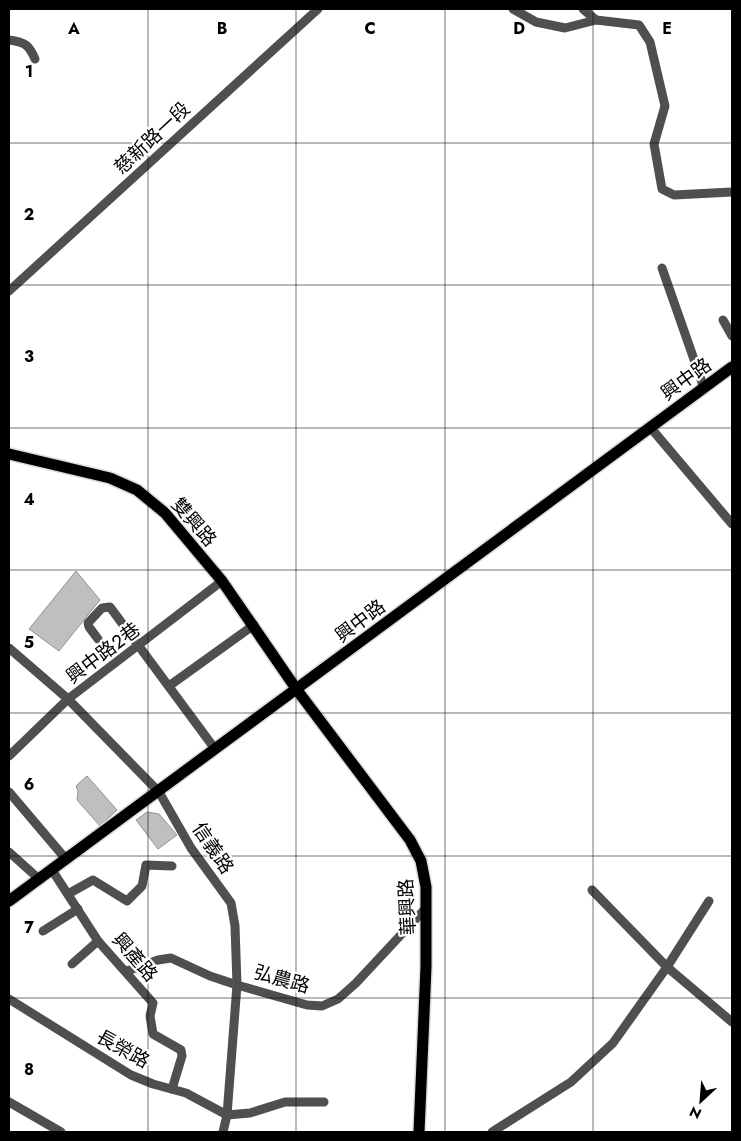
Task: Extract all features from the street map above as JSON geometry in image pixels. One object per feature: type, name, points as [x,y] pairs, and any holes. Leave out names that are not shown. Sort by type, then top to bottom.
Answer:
[{"type":"main road","name":"興中路","points":[[9,902],[65,858],[297,690],[732,367]]},
{"type":"main road","name":"雙興路","points":[[9,454],[110,478],[137,490],[165,513],[222,581],[297,690]]},
{"type":"main road","name":"華興路","points":[[297,690],[410,840],[421,861],[426,887],[426,908],[419,1132]]},
{"type":"street","name":"慈新路一段","points":[[9,290],[318,9]]},
{"type":"street","points":[[513,9],[536,22],[565,28],[596,20],[639,25],[650,42],[665,106],[654,144],[662,189],[674,195],[732,192]]},
{"type":"street","points":[[583,9],[596,20]]},
{"type":"street","points":[[9,40],[29,45],[35,59]]},
{"type":"street","points":[[662,268],[704,388]]},
{"type":"street","points":[[723,320],[732,336]]},
{"type":"street","points":[[650,427],[732,524]]},
{"type":"street","name":"興中路2巷","points":[[9,756],[68,699],[140,646],[222,581]]},
{"type":"street","points":[[98,639],[88,623],[102,608],[110,607],[215,749]]},
{"type":"street","points":[[169,686],[254,625]]},
{"type":"street","name":"信義路","points":[[9,648],[68,699],[158,792],[192,848],[231,903],[235,921],[237,985],[224,1132]]},
{"type":"street","points":[[9,792],[65,858]]},
{"type":"street","points":[[11,857],[39,879]]},
{"type":"street","points":[[68,894],[93,880],[127,901],[142,886],[146,865],[172,866]]},
{"type":"street","name":"興產路","points":[[52,870],[98,941],[127,971],[153,1003],[150,1016],[152,1034],[181,1050],[182,1056],[172,1089]]},
{"type":"street","points":[[592,890],[667,967],[732,1022]]},
{"type":"street","points":[[492,1132],[571,1082],[613,1043],[667,967],[709,901]]},
{"type":"street","name":"弘農路","points":[[127,971],[158,960],[171,958],[237,985],[307,1005],[322,1006],[338,1000],[426,908]]},
{"type":"street","points":[[43,930],[78,909]]},
{"type":"street","points":[[72,964],[98,941]]},
{"type":"street","name":"長榮路","points":[[9,999],[131,1075],[186,1093],[227,1115]]},
{"type":"street","points":[[9,1102],[61,1132]]},
{"type":"street","points":[[227,1115],[250,1112],[285,1102],[324,1102]]},
{"type":"building","points":[[76,571],[100,600],[59,651],[29,629]]},
{"type":"building","points":[[87,776],[117,810],[100,826],[77,800],[78,791],[76,786]]},
{"type":"building","points":[[147,812],[159,814],[177,835],[158,849],[136,820]]}]
